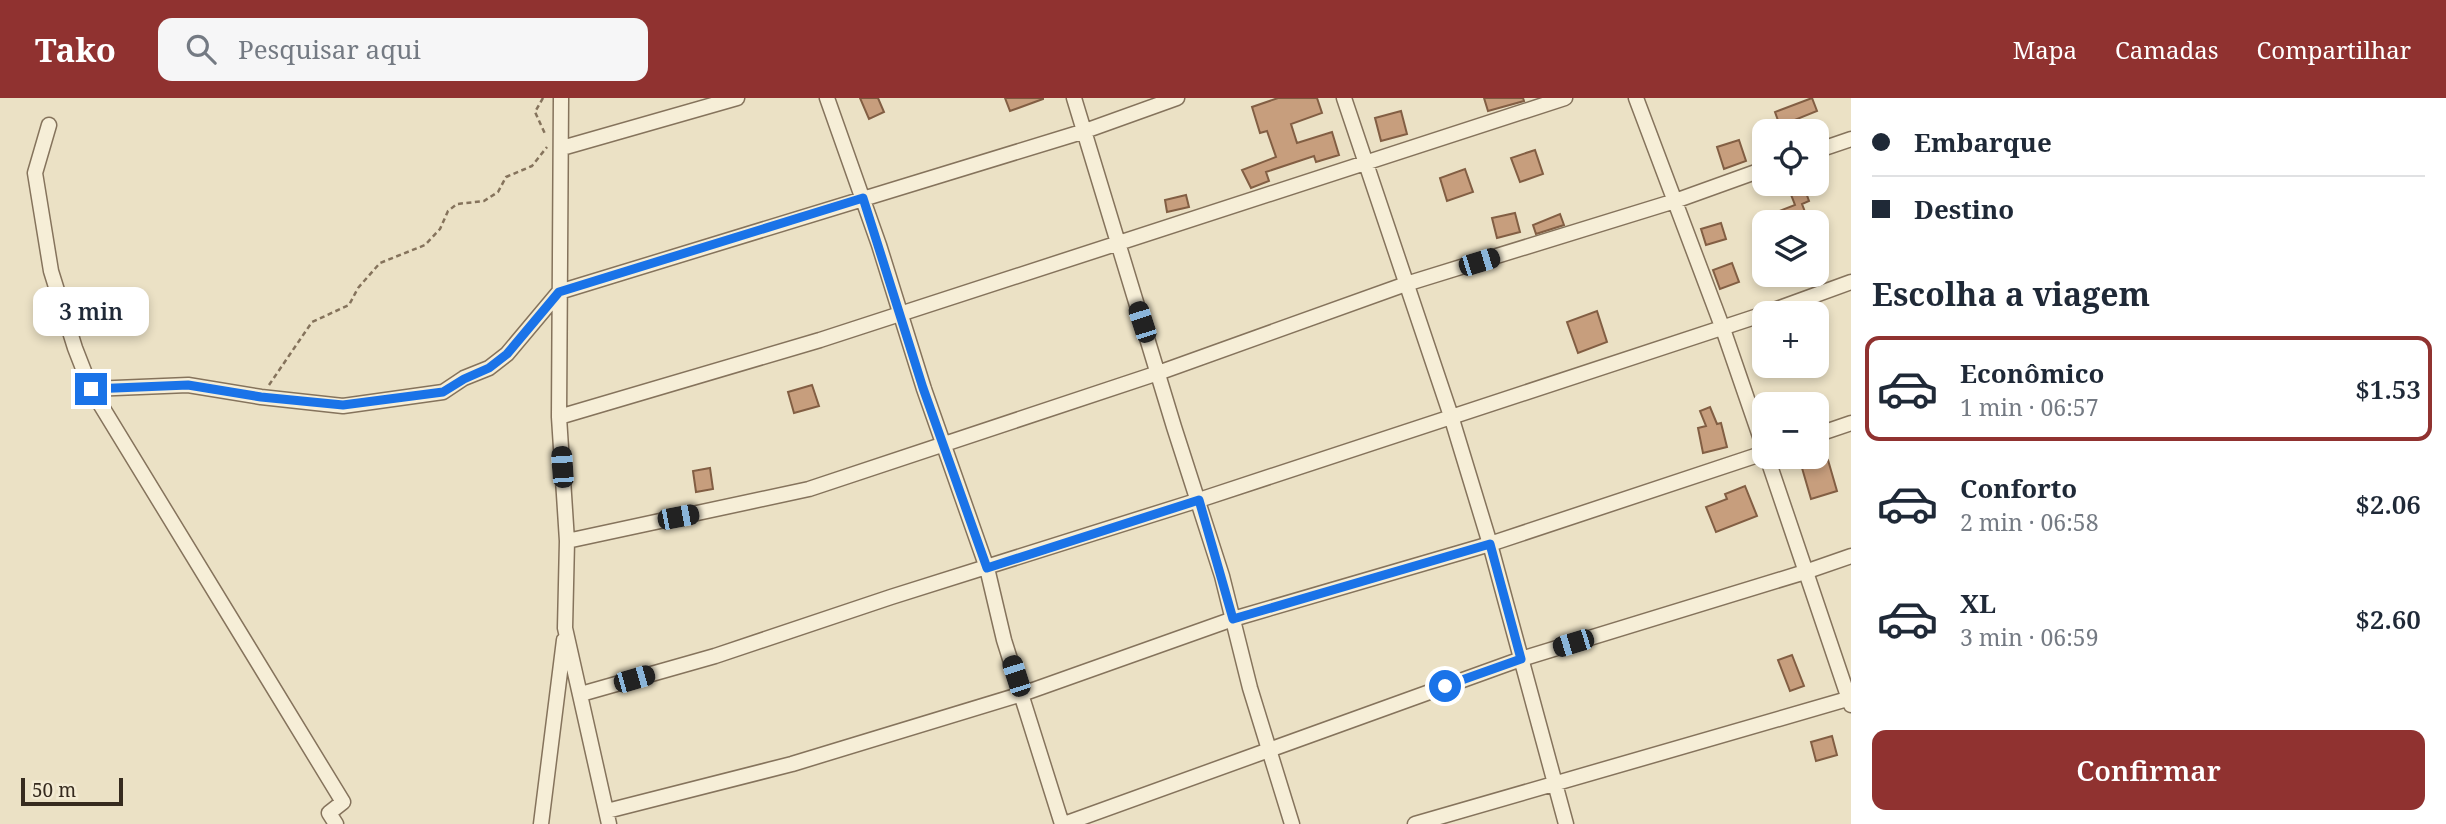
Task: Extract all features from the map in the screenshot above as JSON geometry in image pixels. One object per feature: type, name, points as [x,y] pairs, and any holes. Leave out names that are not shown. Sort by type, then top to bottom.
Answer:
[{"type":"street","points":[[541,824],[565,628],[567,541],[559,417],[561,98]]},
{"type":"street","points":[[562,148],[737,98]]},
{"type":"street","points":[[827,98],[987,568],[1004,640],[1063,824],[1521,659],[1805,572],[1851,555]]},
{"type":"street","points":[[1074,98],[1199,500],[1292,824]]},
{"type":"street","points":[[91,389],[188,385],[261,397],[343,405],[443,392],[489,368],[507,354],[559,292],[1085,131],[1177,98]]},
{"type":"street","points":[[1344,98],[1451,416],[1490,544],[1566,824]]},
{"type":"street","points":[[559,417],[901,314],[1566,98]]},
{"type":"street","points":[[1636,98],[1723,329],[1752,415]]},
{"type":"street","points":[[49,125],[35,173],[51,271],[91,389],[343,802],[329,813],[336,824]]},
{"type":"street","points":[[1829,147],[1851,139]]},
{"type":"street","points":[[567,541],[808,489],[1158,373],[1406,284],[1675,201],[1752,173]]},
{"type":"street","points":[[1800,301],[1851,282]]},
{"type":"street","points":[[581,694],[715,656],[1752,319]]},
{"type":"street","points":[[1829,431],[1851,423]]},
{"type":"street","points":[[565,628],[608,817],[1022,694],[1233,619],[1490,544],[1752,457]]},
{"type":"street","points":[[1415,824],[1850,701],[1770,469]]},
{"type":"path","points":[[261,397],[312,322],[349,305],[358,288],[380,263],[425,245],[440,229],[448,211],[457,204],[484,201],[498,192],[506,177],[532,166],[550,143],[535,112],[543,98]]},
{"type":"building","points":[[860,98],[878,98],[884,112],[869,119]]},
{"type":"building","points":[[1005,98],[1043,98],[1043,99],[1010,111]]},
{"type":"building","points":[[1278,98],[1317,98],[1322,113],[1291,124],[1297,143],[1332,132],[1339,155],[1316,162],[1314,156],[1266,172],[1269,181],[1251,188],[1242,170],[1276,157],[1267,131],[1260,133],[1252,107]]},
{"type":"building","points":[[1484,98],[1523,98],[1524,101],[1488,111]]},
{"type":"building","points":[[1812,98],[1817,111],[1797,119],[1778,119],[1775,112]]},
{"type":"building","points":[[1401,111],[1407,134],[1381,141],[1375,118]]},
{"type":"building","points":[[1739,140],[1746,161],[1724,169],[1717,147]]},
{"type":"building","points":[[1535,150],[1543,174],[1520,182],[1511,158]]},
{"type":"building","points":[[1465,169],[1473,192],[1447,201],[1440,178]]},
{"type":"building","points":[[1186,195],[1189,207],[1167,212],[1165,200]]},
{"type":"building","points":[[1792,196],[1807,196],[1809,201],[1802,204],[1804,210],[1782,210],[1795,205]]},
{"type":"building","points":[[1515,213],[1520,232],[1497,238],[1492,218]]},
{"type":"building","points":[[1560,214],[1564,225],[1536,234],[1533,225]]},
{"type":"building","points":[[1721,223],[1726,239],[1706,245],[1701,229]]},
{"type":"building","points":[[1732,263],[1739,282],[1720,289],[1713,270]]},
{"type":"building","points":[[1597,311],[1607,342],[1578,353],[1567,322]]},
{"type":"building","points":[[812,385],[819,406],[794,413],[788,392]]},
{"type":"building","points":[[1710,407],[1717,424],[1721,423],[1727,447],[1703,453],[1698,428],[1706,426],[1700,411]]},
{"type":"building","points":[[1829,463],[1837,491],[1811,499],[1802,469],[1829,469]]},
{"type":"building","points":[[710,468],[713,489],[696,492],[693,471]]},
{"type":"building","points":[[1745,486],[1757,516],[1716,532],[1706,507],[1727,499],[1725,494]]},
{"type":"building","points":[[1792,655],[1804,686],[1790,691],[1778,660]]},
{"type":"building","points":[[1832,736],[1837,755],[1816,761],[1811,742]]},
{"type":"route","points":[[91,389],[188,385],[261,397],[343,405],[443,392],[489,368],[507,354],[559,292],[863,198],[923,388],[987,568],[1199,500],[1233,619],[1490,544],[1521,659],[1445,686]]}]
